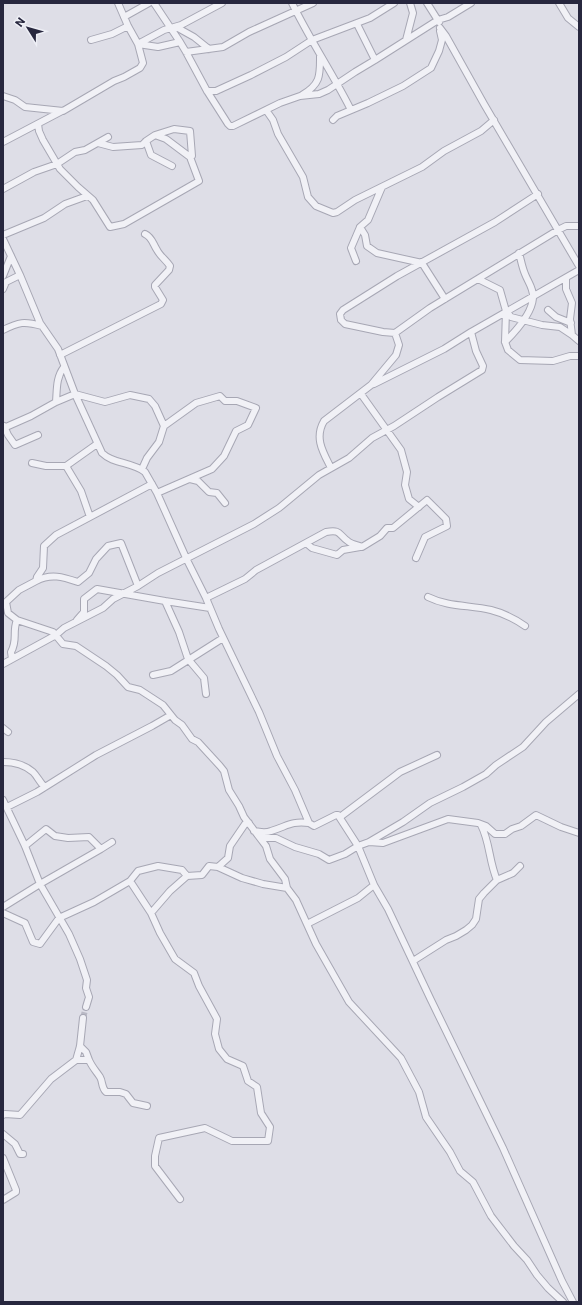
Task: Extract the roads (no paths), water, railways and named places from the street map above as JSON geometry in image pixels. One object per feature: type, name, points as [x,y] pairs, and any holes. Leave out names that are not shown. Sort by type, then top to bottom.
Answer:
[{"type":"street","points":[[3,142],[63,111],[114,81],[140,68],[143,63],[138,44],[118,3]]},
{"type":"street","points":[[124,17],[149,3]]},
{"type":"street","points":[[154,3],[173,27],[207,91],[230,126],[244,121],[280,103],[300,96],[314,87],[318,82],[320,73],[320,56]]},
{"type":"street","points":[[138,44],[157,33],[173,27],[222,3]]},
{"type":"street","points":[[292,3],[351,110]]},
{"type":"street","points":[[186,52],[223,47],[249,32],[313,3]]},
{"type":"street","points":[[207,91],[216,91],[251,75],[286,57],[312,40],[357,24],[394,3]]},
{"type":"street","points":[[406,40],[413,12],[410,3]]},
{"type":"street","points":[[333,120],[337,116],[403,86],[431,68],[440,51],[442,40],[438,20],[427,3]]},
{"type":"street","points":[[300,96],[322,94],[438,20],[448,17],[471,3]]},
{"type":"street","points":[[559,3],[568,18],[579,27]]},
{"type":"street","points":[[357,24],[375,60]]},
{"type":"street","points":[[91,40],[112,34],[128,26]]},
{"type":"street","points":[[173,27],[194,37],[209,48]]},
{"type":"street","points":[[440,28],[579,266]]},
{"type":"street","points":[[138,44],[158,47],[180,42]]},
{"type":"street","points":[[320,73],[334,78]]},
{"type":"street","points":[[3,96],[15,100],[25,107],[63,111]]},
{"type":"street","points":[[266,110],[273,120],[278,134],[303,178],[308,197],[316,206],[333,213],[355,200],[422,167],[444,151],[481,131],[494,120]]},
{"type":"street","points":[[38,124],[38,131],[57,164],[78,187],[93,200],[110,228],[124,224],[199,181],[190,157],[166,139],[155,135]]},
{"type":"street","points":[[98,143],[113,147],[142,146],[146,141],[155,135],[174,129],[190,132],[192,156],[190,157]]},
{"type":"street","points":[[3,189],[34,172],[57,164],[75,152],[85,150],[108,137]]},
{"type":"street","points":[[146,141],[151,155],[172,166]]},
{"type":"street","points":[[382,187],[368,220],[365,235],[367,246],[377,253],[422,263],[445,299]]},
{"type":"street","points":[[538,194],[495,222],[397,276],[343,310],[340,314],[341,320],[345,324],[395,333],[445,299],[558,230],[566,226],[579,226]]},
{"type":"street","points":[[3,235],[44,218],[65,204],[88,196]]},
{"type":"street","points":[[356,261],[351,248],[360,227],[368,220]]},
{"type":"street","points":[[360,227],[365,235]]},
{"type":"street","points":[[60,355],[163,302],[155,285],[169,270],[170,266],[157,251],[150,236],[145,234]]},
{"type":"street","points":[[3,239],[42,326],[60,355],[75,394],[102,453],[108,458],[142,469],[157,493],[309,823]]},
{"type":"street","points":[[505,342],[520,326],[530,308],[533,296],[532,289],[525,275],[519,253]]},
{"type":"street","points":[[3,276],[11,256]]},
{"type":"street","points":[[371,385],[444,349],[506,311],[579,270]]},
{"type":"street","points":[[3,289],[4,283],[20,275]]},
{"type":"street","points":[[566,278],[566,289],[572,303],[572,335]]},
{"type":"street","points":[[478,279],[500,290],[506,311],[505,342],[508,350],[520,360],[553,362],[570,356],[579,356]]},
{"type":"street","points":[[548,310],[556,317],[571,323]]},
{"type":"street","points":[[506,311],[511,317],[542,325],[560,327],[579,342]]},
{"type":"street","points":[[3,330],[20,323],[29,322],[42,326]]},
{"type":"street","points":[[3,664],[56,635],[64,628],[104,608],[113,599],[254,524],[280,508],[319,475],[349,458],[372,438],[482,370],[483,366],[476,351],[471,332]]},
{"type":"street","points":[[331,468],[319,440],[321,426],[324,421],[371,385],[396,355],[399,345],[395,333]]},
{"type":"street","points":[[56,402],[57,384],[60,371],[64,367]]},
{"type":"street","points":[[38,435],[15,445],[4,426],[31,416],[56,402],[75,394],[105,402],[130,395],[149,399],[155,406],[164,426]]},
{"type":"street","points":[[360,394],[401,450],[407,472],[405,485],[409,500],[419,507]]},
{"type":"street","points":[[142,469],[147,458],[159,442],[164,426],[196,403],[220,396],[225,401],[236,401],[256,408],[248,425],[236,431],[224,456],[212,469],[157,493]]},
{"type":"street","points":[[32,463],[46,466],[66,466],[97,444]]},
{"type":"street","points":[[66,466],[81,491],[90,517]]},
{"type":"street","points":[[190,479],[198,481],[209,492],[216,493],[225,503]]},
{"type":"street","points":[[36,582],[37,576],[43,568],[44,546],[56,535],[152,484]]},
{"type":"street","points":[[306,543],[312,548],[337,555],[343,550],[362,546],[380,536],[387,528],[393,528],[427,500],[446,519],[447,526],[425,537],[416,558]]},
{"type":"street","points":[[206,598],[245,579],[256,570],[321,534],[334,530],[338,531],[350,543],[362,546]]},
{"type":"street","points":[[138,586],[121,543],[108,546],[96,558],[89,572],[78,582],[60,576],[41,578],[19,590],[4,603],[8,613],[17,620],[56,635],[63,644],[76,646],[117,675],[128,687],[140,690],[163,706],[224,771],[229,790],[254,832],[261,838],[266,846],[270,859],[285,879],[316,944],[349,1002],[401,1058],[420,1092],[426,1117],[450,1152],[460,1170],[473,1182],[492,1216],[514,1246],[548,1288],[563,1302]]},
{"type":"street","points":[[74,623],[84,612],[84,599],[97,589],[210,608]]},
{"type":"street","points":[[428,597],[438,602],[492,610],[514,618],[525,626]]},
{"type":"street","points":[[165,601],[179,632],[188,659],[204,678],[206,694]]},
{"type":"street","points":[[12,658],[11,652],[15,645],[16,639],[14,628],[17,620]]},
{"type":"street","points":[[153,675],[171,671],[223,638]]},
{"type":"street","points":[[261,838],[276,838],[319,854],[329,860],[345,854],[403,822],[430,803],[486,774],[496,765],[523,747],[546,722],[579,694]]},
{"type":"street","points":[[7,807],[45,787],[96,755],[171,715]]},
{"type":"street","points":[[254,832],[270,832],[281,826],[297,822],[309,823],[314,826],[336,815],[340,816],[400,772],[437,755]]},
{"type":"street","points":[[3,762],[24,766],[34,773],[40,783],[45,787]]},
{"type":"street","points":[[3,800],[25,846],[40,884],[74,947],[87,980],[86,988],[89,997],[86,1007]]},
{"type":"street","points":[[369,842],[382,843],[446,819],[486,826],[495,834],[505,834],[512,829],[521,826],[536,815],[561,827],[579,833]]},
{"type":"street","points":[[340,816],[358,846],[374,885],[388,909],[503,1148],[562,1281],[573,1302]]},
{"type":"street","points":[[218,867],[228,858],[230,846],[246,824],[249,823]]},
{"type":"street","points":[[481,825],[486,834],[493,872],[497,880]]},
{"type":"street","points":[[25,846],[46,829],[55,836],[68,838],[89,837],[102,849]]},
{"type":"street","points":[[3,907],[112,842]]},
{"type":"street","points":[[3,913],[25,923],[33,942],[40,944],[59,918],[94,902],[130,881],[138,871],[158,866],[182,870],[187,876]]},
{"type":"street","points":[[151,913],[170,891],[187,876],[202,875],[208,866],[218,867],[242,878],[263,884],[288,888]]},
{"type":"street","points":[[413,961],[472,925],[476,919],[479,899],[497,880],[502,876],[507,876],[520,866]]},
{"type":"street","points":[[130,881],[151,913],[160,933],[175,959],[194,973],[199,986],[217,1019],[215,1034],[218,1049],[227,1059],[243,1066],[248,1081],[257,1087],[261,1113],[270,1127],[268,1141],[232,1141],[205,1128],[158,1138],[154,1156],[154,1166],[180,1199]]},
{"type":"street","points":[[307,924],[358,898],[374,885]]},
{"type":"street","points":[[3,1115],[20,1115],[51,1079],[76,1060],[80,1046],[83,1018]]},
{"type":"street","points":[[80,1046],[86,1052],[92,1066],[101,1078],[103,1089],[106,1092],[120,1092],[126,1094],[133,1102],[147,1106]]},
{"type":"street","points":[[76,1060],[89,1060]]},
{"type":"street","points":[[3,1134],[15,1144],[20,1154],[23,1154]]},
{"type":"street","points":[[3,1158],[16,1192],[3,1200]]},
{"type":"tunnel","points":[[83,1018],[86,1007]]}]
